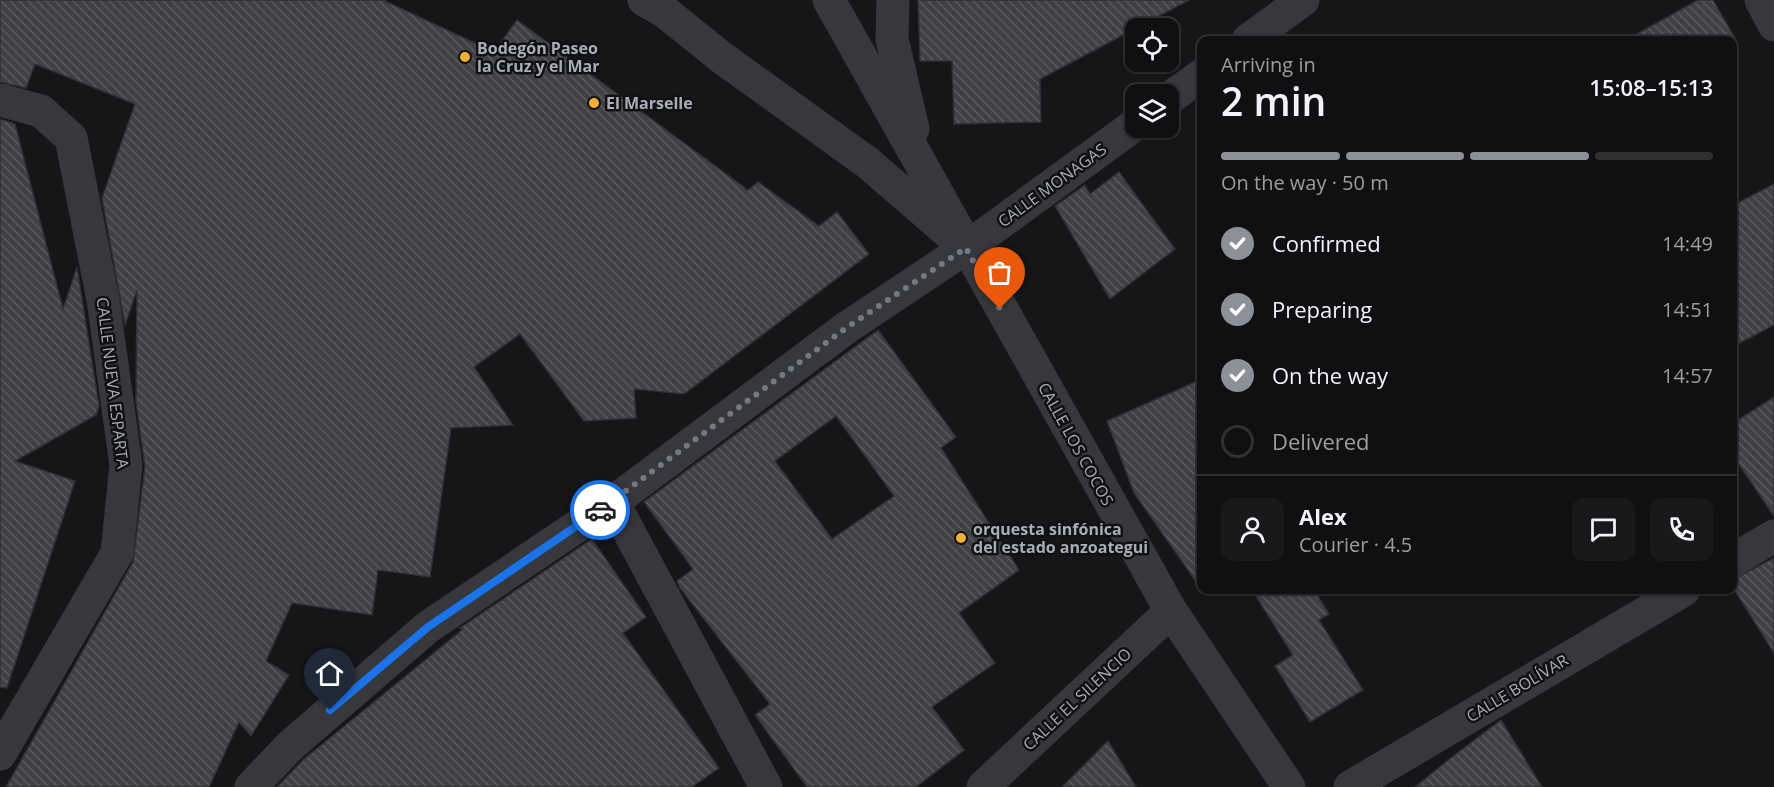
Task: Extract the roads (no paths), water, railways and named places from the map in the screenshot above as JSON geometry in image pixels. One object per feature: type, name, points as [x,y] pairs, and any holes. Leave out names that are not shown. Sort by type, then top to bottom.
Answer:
[{"type":"street","points":[[644,0],[665,12],[721,57],[868,163],[966,248]]},
{"type":"street","points":[[829,0],[966,248]]},
{"type":"street","points":[[893,0],[892,39],[912,127],[966,248]]},
{"type":"street","points":[[1254,36],[1303,0]]},
{"type":"street","points":[[1761,0],[1774,25]]},
{"type":"street","points":[[1179,91],[1197,79]]},
{"type":"street","name":"CALLE NUEVA ESPARTA","points":[[0,100],[41,111],[71,138],[103,300],[126,465],[117,553],[0,753]]},
{"type":"street","name":"CALLE MONAGAS","points":[[251,787],[314,724],[428,627],[613,502],[846,328],[966,248],[1125,132]]},
{"type":"street","name":"CALLE LOS COCOS","points":[[966,248],[1171,611],[1289,787]]},
{"type":"street","points":[[613,502],[766,787]]},
{"type":"street","points":[[1737,558],[1774,536]]},
{"type":"street","name":"CALLE BOLÍVAR","points":[[1350,787],[1677,594]]},
{"type":"street","name":"CALLE EL SILENCIO","points":[[982,787],[1171,611]]},
{"type":"place","name":"Bodegón Paseo la Cruz y el Mar","points":[[465,57]]},
{"type":"place","name":"El Marselle","points":[[594,103]]},
{"type":"place","name":"orquesta sinfónica del estado anzoategui","points":[[961,538]]}]
